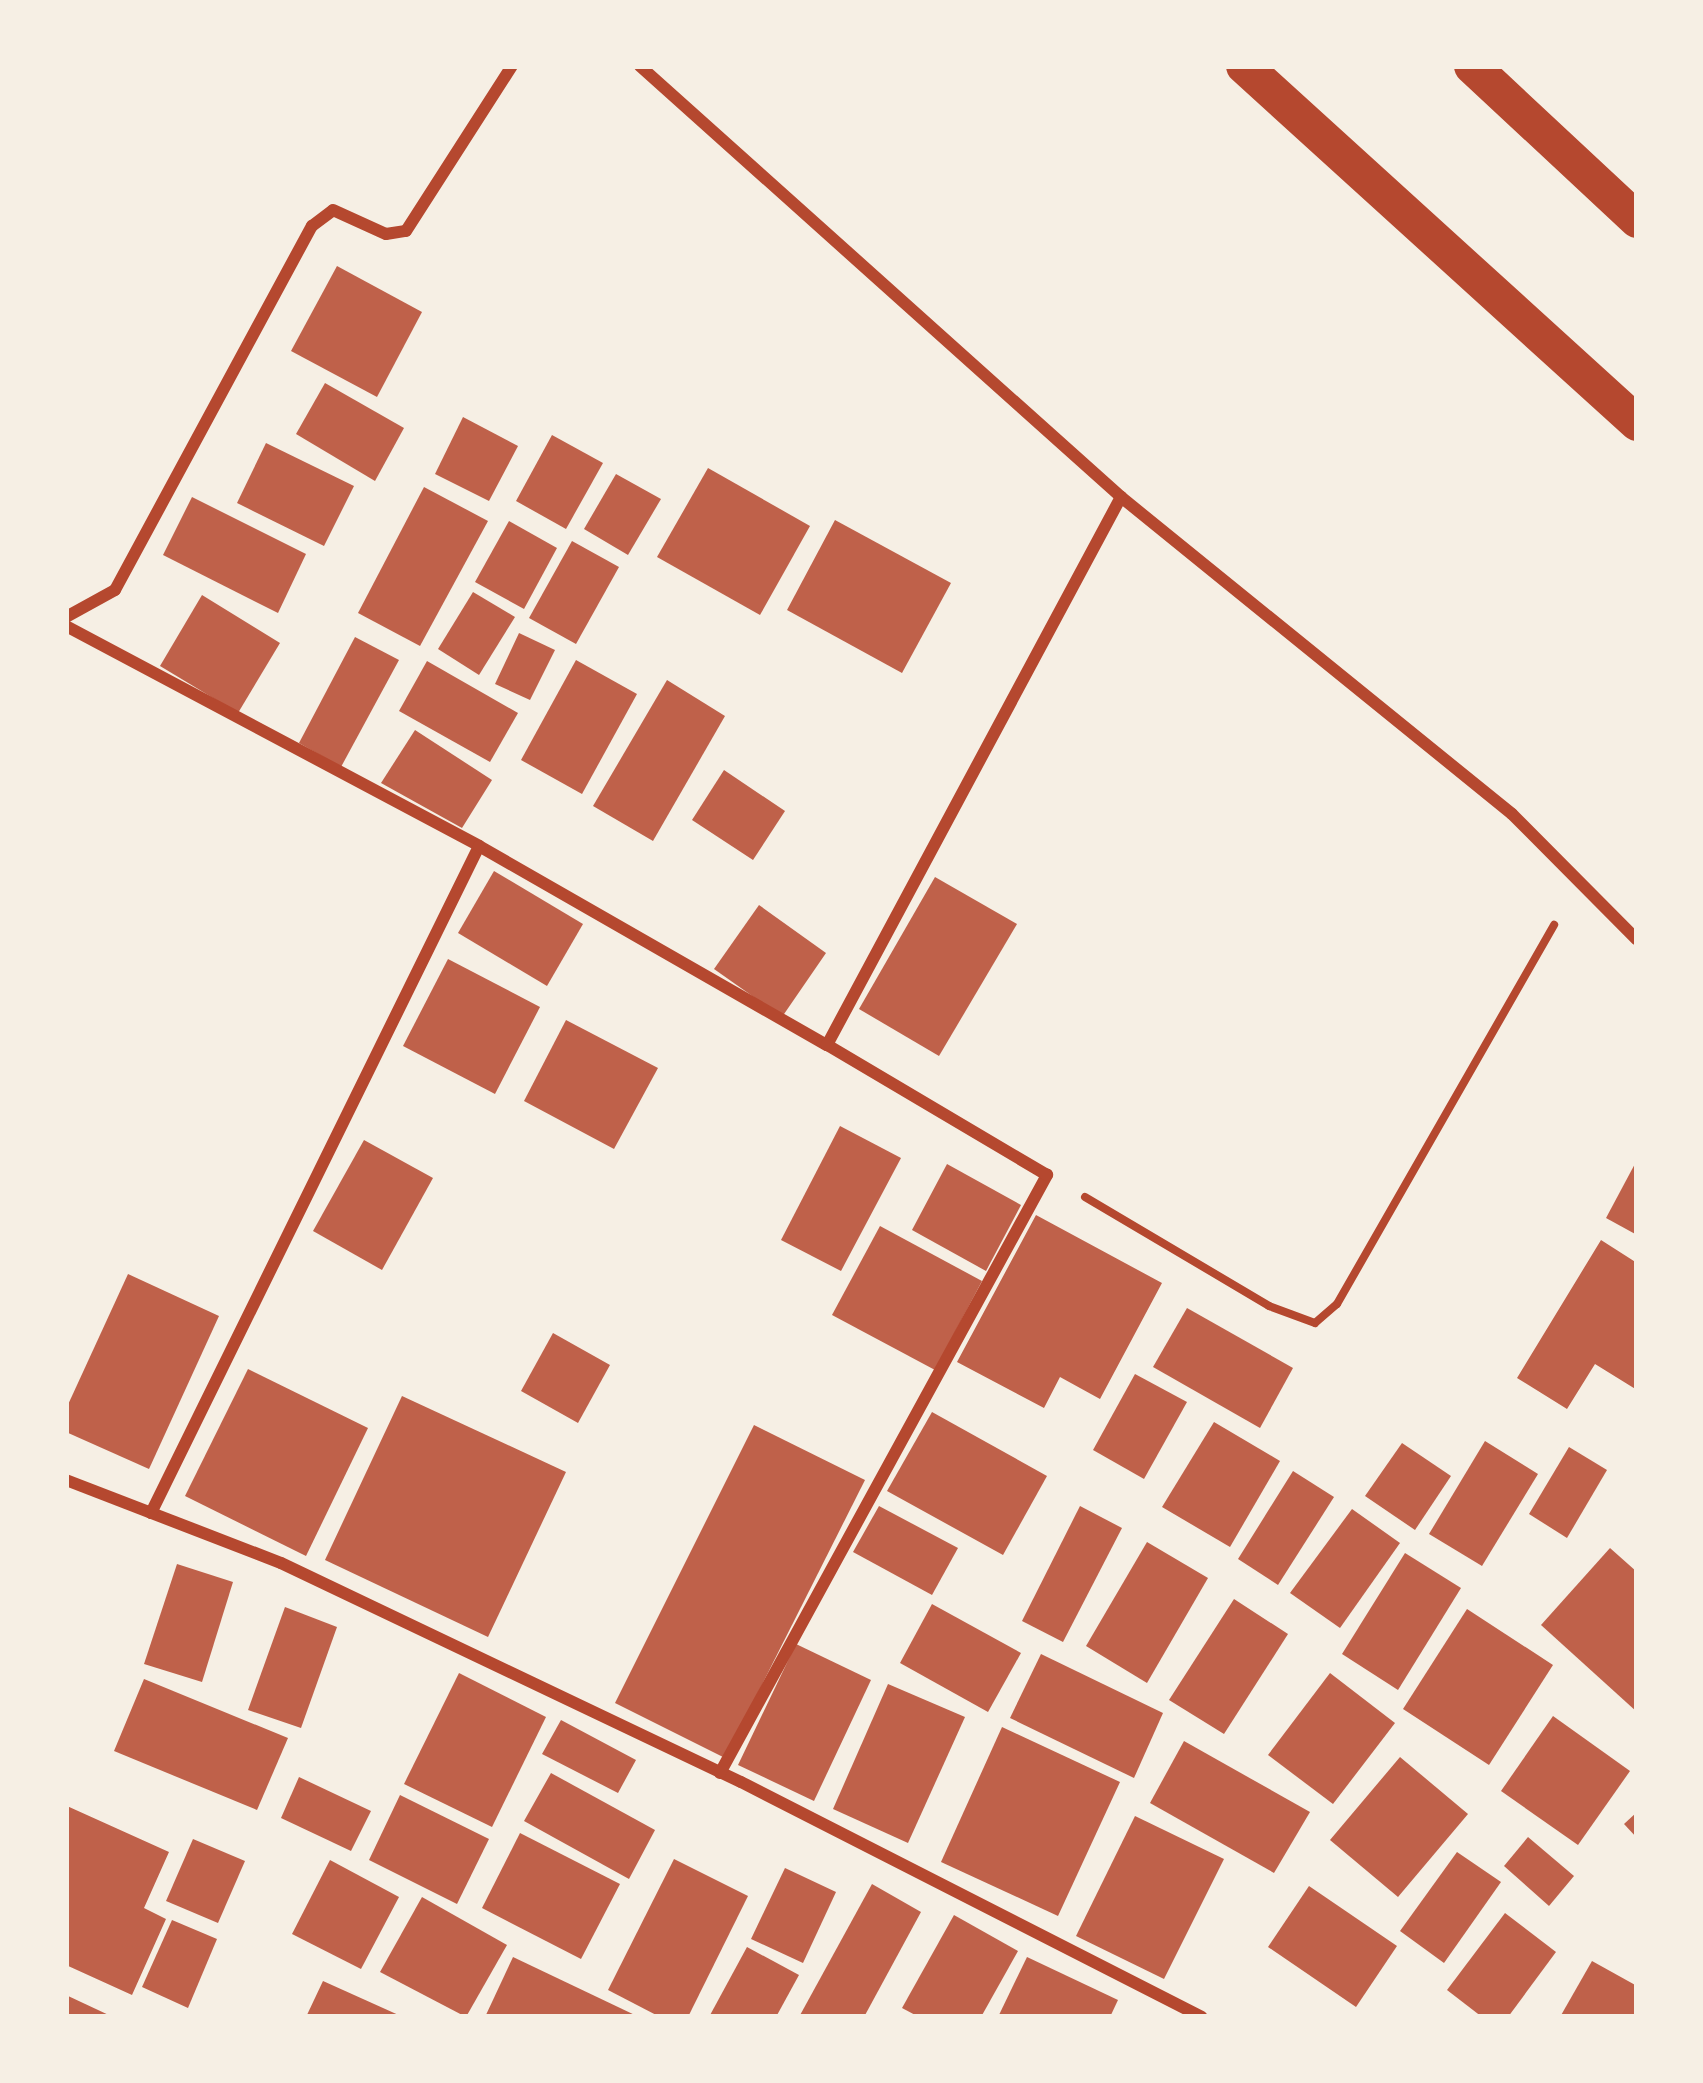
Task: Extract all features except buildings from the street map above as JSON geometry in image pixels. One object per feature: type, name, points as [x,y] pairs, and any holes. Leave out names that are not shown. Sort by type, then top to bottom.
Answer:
[{"type":"highway","points":[[1244,66],[1637,423]]},
{"type":"highway","points":[[1472,66],[1637,220]]},
{"type":"street","points":[[66,617],[115,590],[312,226],[333,210],[386,234],[406,231],[512,66]]},
{"type":"street","points":[[640,66],[1121,497],[1511,814],[1637,940]]},
{"type":"street","points":[[827,1045],[1121,497]]},
{"type":"street","points":[[66,626],[479,846],[1047,1175],[720,1773]]},
{"type":"street","points":[[151,1514],[479,846]]},
{"type":"street","points":[[66,1480],[281,1563],[720,1773],[1202,2017]]},
{"type":"street","points":[[1158,2017],[1165,2002]]},
{"type":"path","points":[[1047,1175],[1269,1306],[1315,1323],[1337,1304],[1579,883]]}]
